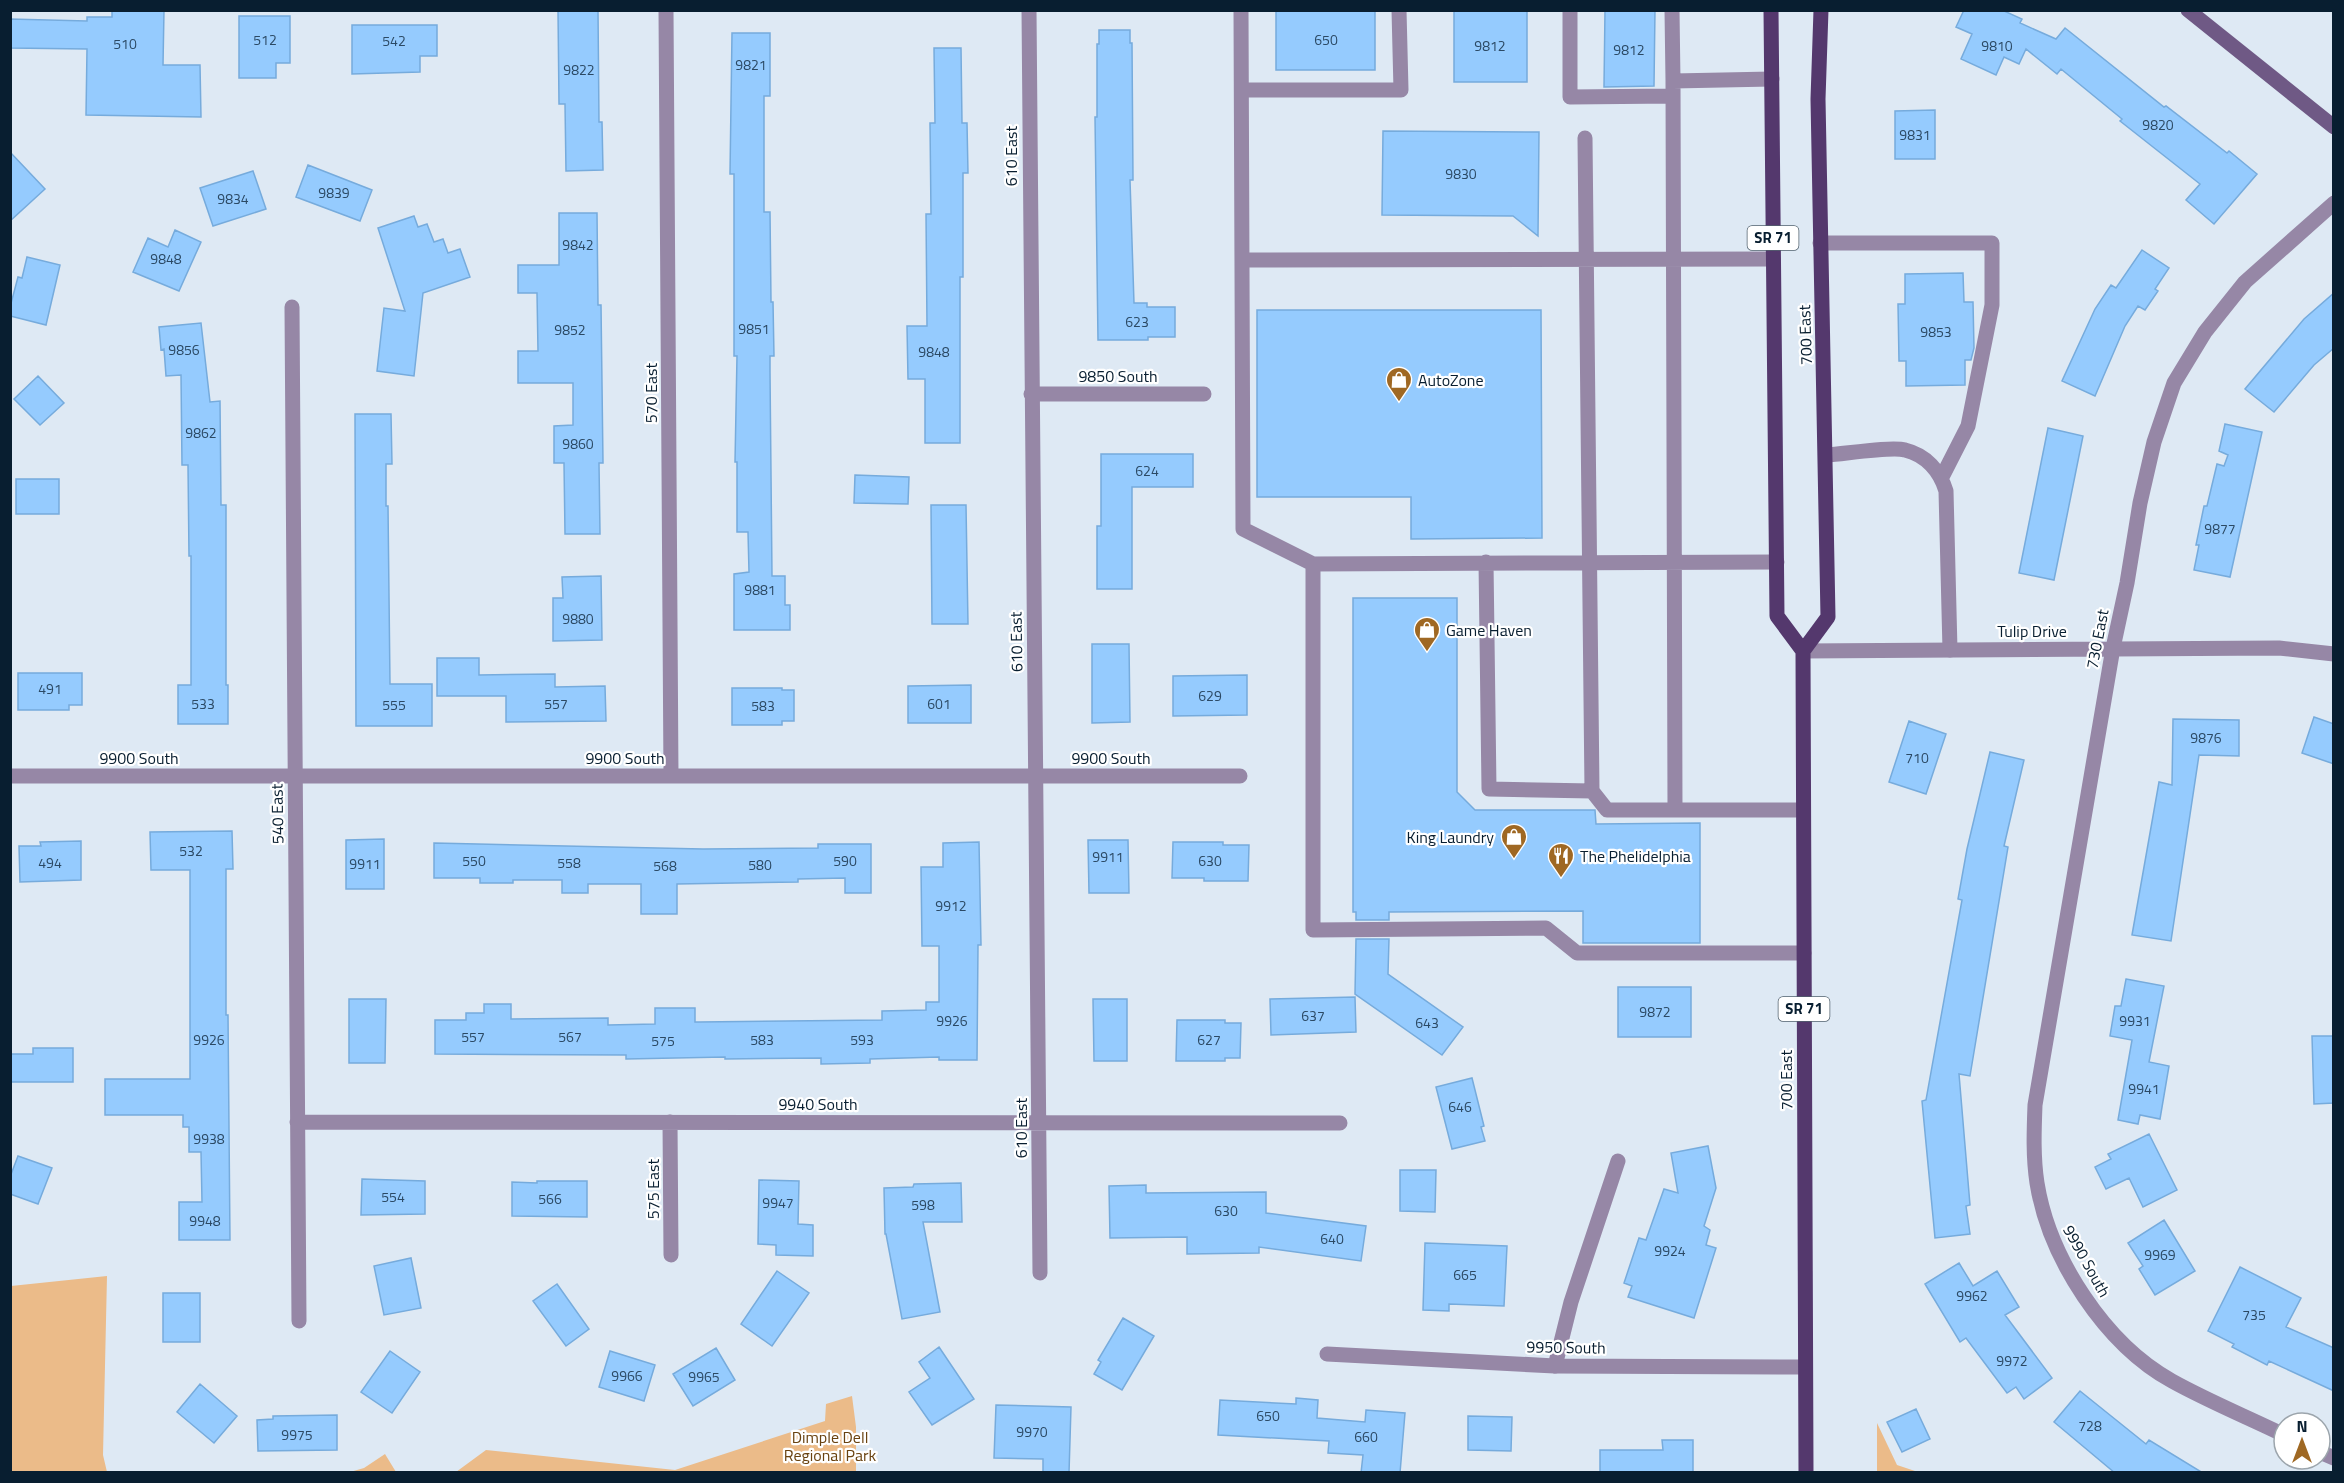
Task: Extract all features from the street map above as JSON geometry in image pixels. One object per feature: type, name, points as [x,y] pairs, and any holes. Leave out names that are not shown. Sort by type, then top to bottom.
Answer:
[{"type":"main road","name":"700 East","points":[[1771,10],[1777,616],[1803,651]]},
{"type":"main road","name":"700 East","points":[[1806,1473],[1803,651],[1828,617],[1827,455],[1818,99],[1821,10]]},
{"type":"main road","points":[[2188,10],[2334,127]]},
{"type":"street","name":"570 East","points":[[666,10],[671,776]]},
{"type":"street","name":"610 East","points":[[1029,10],[1040,1273]]},
{"type":"street","points":[[1241,10],[1243,529],[1313,564],[1588,561],[1777,562]]},
{"type":"street","points":[[1242,90],[1401,90],[1399,10]]},
{"type":"street","points":[[1570,10],[1570,97],[1772,79]]},
{"type":"street","points":[[1672,10],[1675,259],[1675,810]]},
{"type":"street","points":[[1585,138],[1592,791],[1607,810],[1803,810]]},
{"type":"street","name":"730 East","points":[[2034,1144],[2036,1095],[2113,648],[2127,583],[2140,503],[2154,442],[2174,383],[2205,332],[2245,282],[2334,203]]},
{"type":"street","points":[[1820,243],[1992,243],[1992,305],[1968,426],[1942,477]]},
{"type":"street","points":[[1242,260],[1773,259]]},
{"type":"street","name":"540 East","points":[[292,307],[299,1321]]},
{"type":"street","name":"9850 South","points":[[1031,394],[1204,394]]},
{"type":"street","points":[[1827,455],[1904,449],[1924,458],[1942,477],[1946,491],[1950,650]]},
{"type":"street","points":[[1486,562],[1489,789],[1592,791]]},
{"type":"street","points":[[1313,564],[1313,930],[1546,928],[1577,954],[1804,952]]},
{"type":"street","name":"Tulip Drive","points":[[1803,651],[2279,648],[2334,654]]},
{"type":"street","name":"9900 South","points":[[10,776],[1240,776]]},
{"type":"street","name":"9940 South","points":[[297,1122],[1340,1123]]},
{"type":"street","name":"575 East","points":[[670,1122],[672,1255]]},
{"type":"street","name":"9990 South","points":[[2034,1144],[2037,1183],[2048,1229],[2069,1273],[2095,1314],[2130,1350],[2171,1380],[2272,1429]]},
{"type":"street","points":[[1555,1366],[1571,1302],[1618,1161]]},
{"type":"street","name":"9950 South","points":[[1327,1354],[1555,1366],[1805,1367]]},
{"type":"green space","points":[[107,1276],[103,1455],[107,1472],[11,1472],[11,1286]]},
{"type":"green space","name":"Dimple Dell Regional Park","points":[[852,1396],[856,1427],[856,1472],[456,1472],[486,1450],[675,1470],[825,1421],[826,1404]]},
{"type":"green space","points":[[1877,1423],[1897,1465],[1918,1472],[1877,1472]]},
{"type":"green space","points":[[385,1454],[396,1472],[350,1472],[364,1468]]},
{"type":"building","points":[[112,10],[164,10],[163,65],[200,65],[201,117],[86,115],[87,49],[10,48],[10,19],[87,21],[87,17],[112,17]]},
{"type":"building","points":[[558,10],[598,10],[599,122],[602,122],[603,170],[566,171],[565,104],[559,104]]},
{"type":"building","points":[[1276,10],[1375,10],[1375,70],[1276,70]]},
{"type":"building","points":[[1454,10],[1527,10],[1527,82],[1454,82]]},
{"type":"building","points":[[1605,10],[1655,10],[1654,86],[1604,87]]},
{"type":"building","points":[[1964,10],[2002,10],[2022,19],[2020,23],[2056,39],[2065,28],[2164,107],[2166,106],[2227,153],[2229,151],[2257,174],[2214,224],[2186,200],[2200,184],[2120,121],[2122,119],[2061,69],[2057,74],[2026,49],[2019,64],[2004,57],[1996,75],[1961,59],[1972,34],[1956,27]]},
{"type":"building","points":[[239,16],[290,16],[290,63],[276,63],[276,78],[239,78]]},
{"type":"building","points":[[352,25],[437,25],[437,56],[420,56],[420,72],[352,74]]},
{"type":"building","points":[[1099,30],[1130,30],[1130,43],[1132,43],[1133,180],[1130,180],[1134,303],[1147,303],[1147,307],[1175,307],[1175,337],[1148,337],[1148,340],[1098,340],[1095,117],[1097,117]]},
{"type":"building","points":[[732,33],[770,33],[770,96],[764,96],[764,212],[770,212],[771,302],[773,302],[774,356],[770,356],[772,576],[785,576],[785,605],[790,605],[790,630],[734,630],[734,574],[749,572],[748,532],[737,532],[734,174],[730,174]]},
{"type":"building","points":[[934,48],[961,48],[962,123],[967,123],[968,173],[963,173],[963,277],[960,277],[960,443],[925,443],[925,379],[908,379],[907,326],[927,326],[926,214],[931,214],[930,123],[935,123]]},
{"type":"building","points":[[1935,110],[1935,159],[1895,159],[1895,111]]},
{"type":"building","points":[[1383,131],[1539,132],[1538,236],[1513,216],[1382,215]]},
{"type":"building","points":[[10,152],[45,189],[10,221]]},
{"type":"building","points":[[308,165],[372,190],[360,221],[296,197]]},
{"type":"building","points":[[253,171],[266,209],[213,226],[200,188]]},
{"type":"building","points":[[559,213],[597,213],[603,463],[599,463],[600,534],[565,534],[564,463],[554,463],[554,426],[573,425],[573,383],[518,383],[518,351],[538,351],[537,293],[518,293],[518,265],[559,265]]},
{"type":"building","points":[[414,216],[418,227],[427,224],[434,242],[443,239],[448,253],[460,249],[470,277],[423,293],[414,376],[377,371],[384,308],[405,311],[378,228]]},
{"type":"building","points":[[175,230],[201,242],[179,291],[133,272],[148,238],[168,247]]},
{"type":"building","points":[[2142,250],[2169,268],[2155,289],[2158,291],[2145,310],[2138,306],[2125,326],[2095,396],[2062,381],[2095,309],[2111,285],[2116,288]]},
{"type":"building","points":[[27,257],[60,265],[46,325],[10,316],[10,307],[18,277],[22,278]]},
{"type":"building","points":[[1963,273],[1964,302],[1973,302],[1974,348],[1971,360],[1965,360],[1965,385],[1906,386],[1906,361],[1899,361],[1898,304],[1905,304],[1905,274]]},
{"type":"building","points":[[2334,293],[2334,348],[2314,365],[2274,412],[2245,389],[2304,319]]},
{"type":"building","name":"AutoZone","points":[[1257,310],[1541,310],[1542,538],[1411,539],[1411,497],[1257,497]]},
{"type":"building","points":[[201,323],[210,402],[220,401],[221,505],[226,505],[228,724],[178,724],[178,685],[191,685],[188,465],[182,465],[181,375],[166,376],[164,349],[161,350],[159,327]]},
{"type":"building","points":[[38,376],[64,403],[40,425],[14,399]]},
{"type":"building","points":[[355,414],[391,414],[392,464],[386,464],[390,684],[432,684],[432,726],[356,726]]},
{"type":"building","points":[[2225,424],[2262,432],[2230,577],[2194,570],[2199,545],[2196,545],[2204,506],[2207,506],[2217,464],[2224,466],[2228,455],[2219,451]]},
{"type":"building","points":[[2048,428],[2083,436],[2054,580],[2019,573]]},
{"type":"building","points":[[1101,454],[1193,454],[1193,487],[1132,487],[1132,589],[1097,589],[1097,526],[1101,526]]},
{"type":"building","points":[[855,475],[909,477],[908,504],[854,503]]},
{"type":"building","points":[[16,479],[59,479],[59,514],[16,514]]},
{"type":"building","points":[[931,505],[966,505],[968,624],[932,624]]},
{"type":"building","points":[[601,576],[602,640],[553,641],[553,598],[563,598],[562,577]]},
{"type":"building","points":[[1353,598],[1457,598],[1457,792],[1475,810],[1595,810],[1596,824],[1700,823],[1700,943],[1583,943],[1583,911],[1389,912],[1389,920],[1356,920],[1356,912],[1353,912]]},
{"type":"building","points":[[1092,644],[1129,644],[1130,722],[1092,723]]},
{"type":"building","points":[[437,658],[479,658],[479,675],[555,674],[555,687],[605,686],[606,721],[506,722],[506,696],[437,696]]},
{"type":"building","points":[[18,673],[82,673],[82,705],[69,705],[69,710],[18,710]]},
{"type":"building","points":[[1247,675],[1247,715],[1173,716],[1173,676]]},
{"type":"building","points":[[971,685],[971,723],[908,723],[908,686]]},
{"type":"building","points":[[732,688],[794,690],[794,721],[782,721],[782,725],[732,725]]},
{"type":"building","points":[[2314,717],[2334,724],[2334,764],[2302,753]]},
{"type":"building","points":[[2173,719],[2239,720],[2239,756],[2199,755],[2171,941],[2132,935],[2159,782],[2172,785]]},
{"type":"building","points":[[1909,721],[1946,734],[1926,794],[1889,782]]},
{"type":"building","points":[[1990,752],[2024,760],[2004,846],[2008,847],[1970,1076],[1959,1074],[1970,1205],[1966,1206],[1970,1234],[1935,1238],[1922,1101],[1926,1100],[1962,900],[1958,899],[1967,849]]},
{"type":"building","points":[[232,831],[233,869],[226,869],[230,1240],[179,1240],[179,1202],[202,1202],[201,1152],[189,1152],[189,1127],[183,1127],[183,1115],[105,1115],[105,1079],[190,1079],[190,870],[151,870],[150,832]]},
{"type":"building","points":[[384,839],[384,889],[346,889],[346,840]]},
{"type":"building","points":[[1088,840],[1128,840],[1129,893],[1089,893]]},
{"type":"building","points":[[81,841],[81,880],[20,882],[19,846],[41,846],[40,842]]},
{"type":"building","points":[[979,842],[981,945],[978,945],[977,1060],[939,1060],[939,1057],[870,1059],[870,1063],[821,1064],[821,1058],[626,1059],[626,1055],[435,1054],[435,1020],[466,1020],[466,1013],[484,1013],[484,1004],[511,1004],[511,1019],[608,1018],[608,1025],[655,1024],[655,1008],[695,1008],[695,1022],[882,1020],[882,1011],[926,1010],[926,1002],[939,1002],[939,946],[922,946],[921,867],[943,867],[943,843]]},
{"type":"building","points":[[1173,842],[1223,842],[1223,845],[1249,845],[1248,881],[1172,878]]},
{"type":"building","points":[[434,843],[703,849],[818,848],[818,844],[871,844],[871,893],[845,893],[845,878],[798,879],[798,882],[677,884],[677,914],[641,914],[641,884],[588,884],[588,893],[562,893],[562,880],[480,883],[480,878],[434,878]]},
{"type":"building","points":[[1356,939],[1389,939],[1388,974],[1463,1027],[1442,1055],[1355,994]]},
{"type":"building","points":[[2126,979],[2164,986],[2149,1062],[2169,1066],[2160,1119],[2140,1115],[2138,1124],[2118,1120],[2132,1040],[2110,1036],[2115,1006],[2121,1006]]},
{"type":"building","points":[[1618,987],[1691,987],[1691,1037],[1618,1037]]},
{"type":"building","points":[[1355,997],[1356,1032],[1271,1035],[1270,999]]},
{"type":"building","points":[[349,999],[386,999],[385,1063],[349,1063]]},
{"type":"building","points":[[1093,999],[1127,999],[1127,1061],[1094,1061]]},
{"type":"building","points":[[1177,1020],[1225,1020],[1225,1023],[1241,1023],[1240,1058],[1225,1058],[1225,1061],[1176,1061]]},
{"type":"building","points":[[2312,1036],[2334,1036],[2334,1103],[2314,1104]]},
{"type":"building","points":[[33,1048],[73,1048],[73,1082],[10,1082],[10,1054],[33,1054]]},
{"type":"building","points":[[1472,1078],[1484,1126],[1481,1127],[1485,1141],[1452,1149],[1436,1087]]},
{"type":"building","points":[[2149,1134],[2177,1190],[2143,1207],[2129,1178],[2106,1189],[2095,1167],[2111,1159],[2108,1154]]},
{"type":"building","points":[[1708,1146],[1716,1188],[1704,1226],[1710,1230],[1706,1245],[1716,1248],[1694,1318],[1628,1297],[1632,1286],[1624,1283],[1639,1238],[1646,1240],[1664,1189],[1678,1193],[1671,1153]]},
{"type":"building","points":[[18,1156],[52,1168],[38,1204],[10,1194],[10,1177]]},
{"type":"building","points":[[1400,1170],[1436,1170],[1435,1212],[1400,1211]]},
{"type":"building","points":[[362,1179],[425,1181],[425,1214],[361,1215]]},
{"type":"building","points":[[759,1180],[799,1181],[798,1224],[813,1225],[813,1256],[776,1255],[776,1245],[758,1244]]},
{"type":"building","points":[[537,1181],[587,1181],[587,1217],[512,1216],[512,1182],[537,1183]]},
{"type":"building","points":[[961,1183],[962,1222],[923,1222],[940,1312],[902,1319],[885,1234],[884,1188],[913,1187],[914,1184]]},
{"type":"building","points":[[1146,1185],[1146,1193],[1266,1192],[1266,1213],[1366,1226],[1361,1261],[1259,1247],[1259,1253],[1187,1254],[1187,1237],[1110,1238],[1109,1186]]},
{"type":"building","points":[[2164,1220],[2195,1271],[2155,1295],[2139,1269],[2143,1266],[2128,1243]]},
{"type":"building","points":[[1425,1243],[1507,1246],[1504,1306],[1449,1304],[1449,1311],[1423,1310]]},
{"type":"building","points":[[411,1258],[421,1308],[384,1315],[374,1266]]},
{"type":"building","points":[[1959,1263],[1973,1286],[1997,1271],[2019,1307],[2005,1315],[2052,1378],[2024,1399],[2016,1387],[2007,1393],[1966,1338],[1960,1342],[1925,1284]]},
{"type":"building","points":[[2240,1267],[2301,1298],[2286,1327],[2334,1348],[2334,1391],[2269,1361],[2267,1365],[2232,1347],[2234,1344],[2208,1331]]},
{"type":"building","points":[[777,1271],[809,1293],[772,1346],[741,1324]]},
{"type":"building","points":[[557,1284],[589,1329],[566,1346],[533,1301]]},
{"type":"building","points":[[163,1293],[200,1293],[200,1342],[163,1342]]},
{"type":"building","points":[[1123,1318],[1154,1336],[1122,1390],[1094,1374],[1101,1362],[1098,1360]]},
{"type":"building","points":[[939,1347],[974,1399],[932,1425],[909,1392],[930,1378],[919,1362]]},
{"type":"building","points":[[716,1348],[735,1380],[693,1406],[673,1374]]},
{"type":"building","points":[[390,1351],[420,1372],[392,1413],[361,1392]]},
{"type":"building","points":[[610,1351],[655,1365],[644,1401],[599,1387]]},
{"type":"building","points":[[200,1384],[237,1416],[214,1443],[177,1412]]},
{"type":"building","points":[[2080,1391],[2146,1444],[2149,1440],[2203,1473],[2115,1473],[2054,1422]]},
{"type":"building","points":[[1296,1398],[1318,1400],[1317,1418],[1365,1422],[1366,1410],[1405,1413],[1400,1473],[1361,1473],[1363,1455],[1328,1453],[1329,1441],[1218,1435],[1220,1400],[1296,1404]]},
{"type":"building","points":[[996,1405],[1071,1407],[1069,1473],[1043,1473],[1043,1459],[994,1458]]},
{"type":"building","points":[[1916,1409],[1930,1439],[1902,1452],[1887,1422]]},
{"type":"building","points":[[337,1415],[337,1450],[258,1451],[257,1420],[273,1419],[273,1416]]},
{"type":"building","points":[[1468,1416],[1512,1417],[1511,1451],[1468,1450]]},
{"type":"building","points":[[1662,1440],[1693,1440],[1693,1473],[1600,1473],[1600,1450],[1663,1450]]},
{"type":"place","name":"AutoZone","points":[[1399,403]]},
{"type":"place","name":"Game Haven","points":[[1427,653]]},
{"type":"place","name":"King Laundry","points":[[1514,860]]},
{"type":"place","name":"The Phelidelphia","points":[[1561,879]]}]
